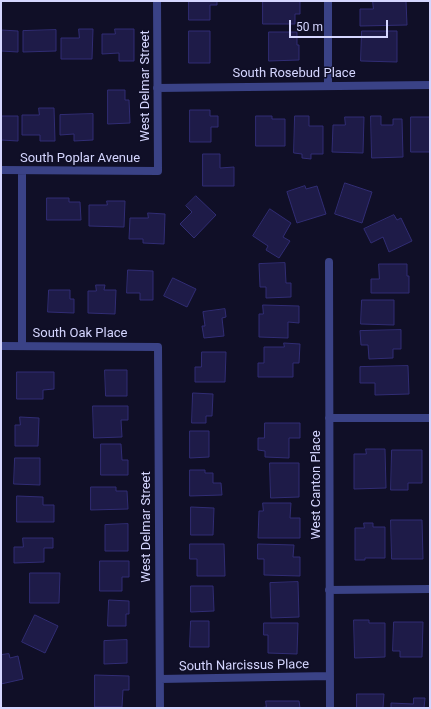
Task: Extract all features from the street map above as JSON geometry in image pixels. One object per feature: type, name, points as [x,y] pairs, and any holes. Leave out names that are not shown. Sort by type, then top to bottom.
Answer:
[{"type":"street","name":"West Delmar Street","points":[[157,1],[158,171]]},
{"type":"street","points":[[328,1],[328,86]]},
{"type":"street","name":"South Rosebud Place","points":[[157,88],[430,85]]},
{"type":"street","name":"South Poplar Avenue","points":[[1,170],[158,171]]},
{"type":"street","points":[[22,171],[22,346]]},
{"type":"street","name":"West Canton Place","points":[[329,262],[330,708]]},
{"type":"street","name":"South Oak Place","points":[[1,346],[158,347]]},
{"type":"street","name":"West Delmar Street","points":[[158,347],[160,708]]},
{"type":"street","points":[[329,418],[430,418]]},
{"type":"street","points":[[329,590],[430,589]]},
{"type":"street","name":"South Narcissus Place","points":[[160,679],[330,676]]},
{"type":"building","points":[[189,1],[217,1],[217,5],[210,5],[210,20],[189,20]]},
{"type":"building","points":[[263,1],[300,1],[300,14],[295,14],[295,24],[263,24]]},
{"type":"building","points":[[373,1],[406,1],[407,25],[360,26],[360,9],[373,9]]},
{"type":"building","points":[[79,29],[93,29],[92,59],[61,59],[61,38],[79,38]]},
{"type":"building","points":[[115,29],[134,29],[134,61],[119,61],[119,53],[102,54],[102,34],[115,34]]},
{"type":"building","points":[[1,30],[18,31],[18,52],[1,51]]},
{"type":"building","points":[[56,30],[56,51],[23,52],[23,31]]},
{"type":"building","points":[[189,31],[210,31],[210,63],[189,63]]},
{"type":"building","points":[[362,31],[397,31],[397,62],[361,61]]},
{"type":"building","points":[[269,32],[297,32],[299,60],[269,61]]},
{"type":"building","points":[[108,90],[125,90],[125,100],[129,100],[130,123],[108,124]]},
{"type":"building","points":[[39,108],[54,108],[55,141],[40,141],[40,135],[22,135],[22,115],[39,115]]},
{"type":"building","points":[[190,110],[210,110],[210,116],[218,116],[218,127],[211,127],[211,142],[190,142]]},
{"type":"building","points":[[93,114],[93,140],[74,141],[74,134],[60,135],[60,115]]},
{"type":"building","points":[[1,116],[18,116],[18,141],[1,140]]},
{"type":"building","points":[[256,116],[272,116],[272,119],[285,119],[285,146],[256,146]]},
{"type":"building","points":[[295,116],[309,116],[309,126],[323,126],[323,154],[311,154],[311,159],[302,158],[302,154],[294,153]]},
{"type":"building","points":[[371,116],[381,116],[381,125],[393,125],[393,119],[402,119],[403,157],[372,158]]},
{"type":"building","points":[[345,117],[364,117],[363,153],[332,152],[333,125],[345,125]]},
{"type":"building","points":[[411,117],[430,117],[430,152],[411,152]]},
{"type":"building","points":[[203,154],[220,154],[220,168],[234,167],[234,186],[203,186]]},
{"type":"building","points":[[345,183],[372,192],[362,223],[335,214]]},
{"type":"building","points":[[305,186],[306,189],[317,186],[326,214],[297,223],[287,192]]},
{"type":"building","points":[[196,196],[216,215],[194,238],[180,224],[192,212],[186,206]]},
{"type":"building","points":[[47,198],[69,198],[69,202],[80,202],[81,220],[47,220]]},
{"type":"building","points":[[107,201],[125,201],[124,227],[89,226],[89,205],[107,205]]},
{"type":"building","points":[[270,209],[291,223],[283,237],[290,241],[279,258],[266,250],[268,246],[253,236]]},
{"type":"building","points":[[148,213],[165,214],[164,244],[143,243],[143,239],[129,239],[130,218],[148,218]]},
{"type":"building","points":[[394,215],[397,220],[401,218],[412,241],[389,252],[383,237],[371,243],[364,229]]},
{"type":"building","points":[[285,263],[286,283],[291,283],[291,297],[266,298],[266,287],[260,287],[259,264]]},
{"type":"building","points":[[379,264],[407,264],[409,293],[371,293],[371,279],[379,279]]},
{"type":"building","points":[[128,270],[153,271],[153,300],[140,300],[140,293],[127,293]]},
{"type":"building","points":[[173,278],[196,289],[187,307],[164,296]]},
{"type":"building","points":[[96,285],[105,285],[104,290],[116,290],[115,314],[88,313],[88,291],[96,291]]},
{"type":"building","points":[[49,290],[70,290],[70,299],[74,299],[74,313],[48,312]]},
{"type":"building","points":[[362,300],[394,300],[394,325],[361,324]]},
{"type":"building","points":[[263,305],[299,306],[299,323],[288,322],[288,338],[259,337],[259,314],[263,314]]},
{"type":"building","points":[[225,309],[226,317],[222,318],[224,336],[204,338],[202,326],[205,326],[203,312]]},
{"type":"building","points":[[401,330],[401,349],[393,349],[393,358],[369,359],[368,345],[361,345],[360,331]]},
{"type":"building","points":[[284,343],[300,344],[299,363],[293,363],[293,377],[258,377],[258,363],[264,363],[264,347],[284,347]]},
{"type":"building","points":[[202,352],[226,352],[225,382],[195,382],[195,367],[201,367]]},
{"type":"building","points":[[408,366],[409,394],[375,395],[375,383],[360,383],[360,367]]},
{"type":"building","points":[[105,370],[127,370],[127,396],[106,396]]},
{"type":"building","points":[[17,372],[54,372],[54,389],[43,390],[43,399],[17,399]]},
{"type":"building","points":[[193,393],[213,394],[212,416],[206,416],[206,423],[192,423]]},
{"type":"building","points":[[93,406],[128,406],[128,420],[121,420],[122,437],[94,438]]},
{"type":"building","points":[[20,417],[39,418],[38,446],[15,446],[15,425],[20,425]]},
{"type":"building","points":[[265,423],[300,423],[300,438],[289,438],[289,458],[265,457],[265,451],[258,450],[258,438],[264,438]]},
{"type":"building","points":[[190,431],[209,431],[209,457],[190,458]]},
{"type":"building","points":[[101,444],[121,444],[122,460],[128,460],[128,475],[101,475]]},
{"type":"building","points":[[366,449],[385,449],[386,488],[354,489],[354,454],[366,454]]},
{"type":"building","points":[[392,450],[422,450],[422,483],[408,483],[408,490],[391,490]]},
{"type":"building","points":[[15,458],[40,458],[40,485],[14,484]]},
{"type":"building","points":[[270,463],[299,463],[299,497],[271,498]]},
{"type":"building","points":[[190,470],[205,470],[205,473],[213,473],[213,483],[221,483],[222,495],[190,496]]},
{"type":"building","points":[[91,487],[116,487],[116,491],[127,491],[128,509],[91,510]]},
{"type":"building","points":[[17,496],[43,497],[43,505],[54,505],[54,522],[17,522]]},
{"type":"building","points":[[263,503],[291,503],[290,518],[300,518],[300,538],[258,538],[259,511],[263,511]]},
{"type":"building","points":[[191,507],[214,508],[213,535],[191,535]]},
{"type":"building","points":[[391,520],[422,520],[423,559],[392,559]]},
{"type":"building","points":[[364,523],[373,523],[373,527],[385,527],[385,558],[365,558],[365,560],[355,560],[355,528],[364,528]]},
{"type":"building","points":[[128,524],[128,551],[105,551],[105,525]]},
{"type":"building","points":[[23,538],[53,538],[53,548],[44,548],[44,562],[14,563],[14,547],[23,547]]},
{"type":"building","points":[[190,544],[224,544],[225,576],[197,576],[197,559],[190,559]]},
{"type":"building","points":[[258,544],[294,545],[293,557],[300,557],[300,576],[264,575],[264,559],[258,559]]},
{"type":"building","points":[[100,561],[129,561],[129,577],[122,577],[122,591],[100,591]]},
{"type":"building","points":[[30,573],[60,573],[59,603],[30,603]]},
{"type":"building","points":[[298,582],[299,617],[271,618],[270,583]]},
{"type":"building","points":[[191,586],[213,586],[214,611],[191,612]]},
{"type":"building","points":[[109,600],[129,601],[129,614],[126,614],[126,626],[108,626]]},
{"type":"building","points":[[35,615],[58,626],[45,653],[22,642]]},
{"type":"building","points":[[354,620],[369,620],[369,623],[385,623],[385,657],[355,658]]},
{"type":"building","points":[[191,621],[209,621],[209,647],[190,647]]},
{"type":"building","points":[[394,622],[423,622],[422,657],[400,657],[400,651],[393,651]]},
{"type":"building","points":[[264,623],[298,623],[297,654],[268,653],[268,635],[264,635]]},
{"type":"building","points":[[127,640],[127,663],[104,664],[104,641]]},
{"type":"building","points":[[9,654],[10,658],[18,656],[23,679],[1,684],[1,655]]},
{"type":"building","points":[[95,675],[129,676],[129,690],[123,690],[122,707],[95,707]]},
{"type":"building","points":[[357,694],[384,694],[383,708],[357,708]]},
{"type":"building","points":[[414,698],[425,698],[424,708],[391,708],[391,703],[413,704]]},
{"type":"building","points":[[266,701],[299,701],[300,708],[260,708],[266,707]]}]
